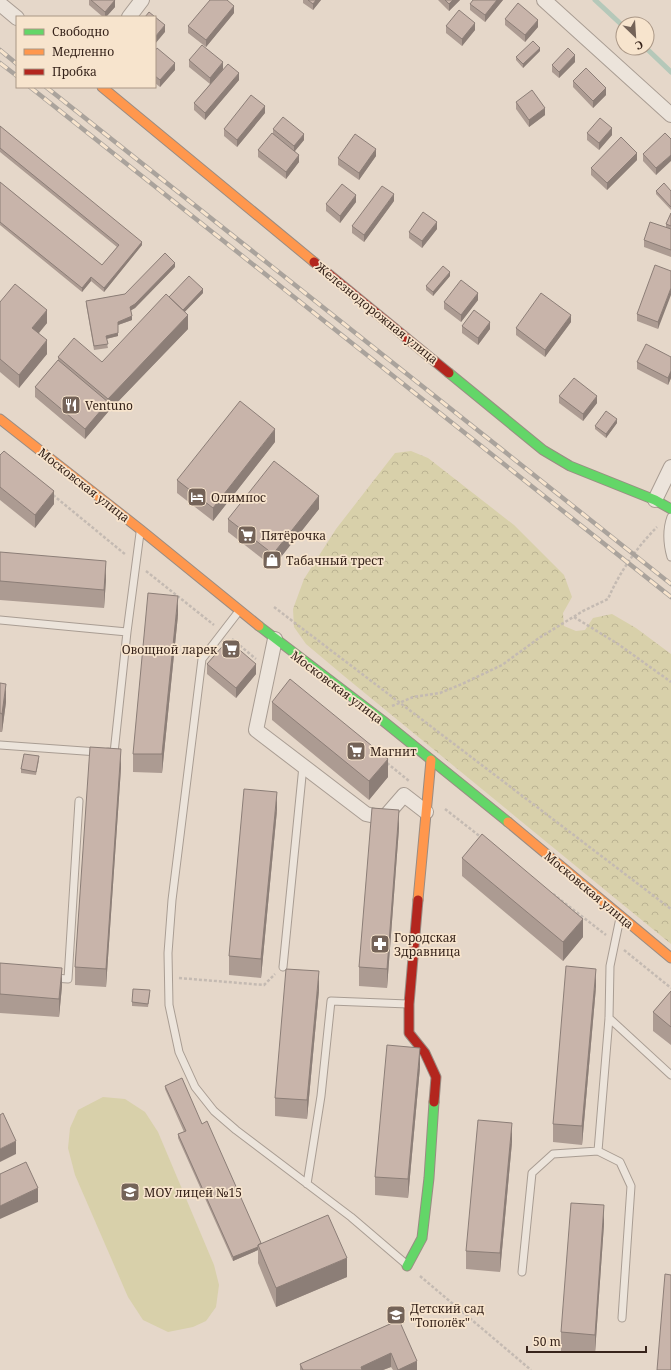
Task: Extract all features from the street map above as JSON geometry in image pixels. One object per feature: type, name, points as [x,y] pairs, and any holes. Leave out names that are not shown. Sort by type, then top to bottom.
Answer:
[{"type":"street","points":[[130,16],[142,0]]},
{"type":"street","points":[[544,0],[671,115]]},
{"type":"street","points":[[0,4],[16,17]]},
{"type":"street","name":"Железнодорожная улица","points":[[103,88],[543,450],[570,466],[660,499],[671,509]]},
{"type":"street","name":"Московская улица","points":[[0,420],[141,530],[239,611],[382,720],[500,815],[671,958]]},
{"type":"street","points":[[660,499],[671,467]]},
{"type":"street","points":[[275,639],[256,730],[366,814],[384,818],[404,795],[426,812]]},
{"type":"street","points":[[407,1266],[422,1238],[429,1178],[436,1077],[425,1053],[409,1033],[409,1004],[430,760]]},
{"type":"lane","points":[[671,517],[668,526],[667,544],[671,557]]},
{"type":"lane","points":[[0,745],[114,753],[127,632],[141,530]]},
{"type":"lane","points":[[239,611],[202,659],[172,900],[168,953],[169,1005],[179,1052],[195,1087],[214,1111],[236,1130],[351,1217],[407,1266]]},
{"type":"lane","points":[[0,620],[127,632]]},
{"type":"lane","points":[[283,966],[304,766]]},
{"type":"lane","points":[[45,978],[68,979],[80,801]]},
{"type":"lane","points":[[598,1151],[608,1018],[610,966],[620,916]]},
{"type":"lane","points":[[307,1184],[321,1096],[331,1002],[409,1004]]},
{"type":"lane","points":[[608,1018],[671,1075]]},
{"type":"lane","points":[[522,1272],[532,1173],[553,1154],[598,1151],[620,1162],[631,1186],[622,1318]]},
{"type":"path","points":[[47,490],[269,669]]},
{"type":"path","points":[[382,720],[392,706],[413,697],[440,693],[502,665],[539,638],[583,611],[608,599],[613,586],[628,562],[651,532],[661,522]]},
{"type":"path","points":[[274,608],[671,909]]},
{"type":"path","points":[[574,617],[618,644],[671,682]]},
{"type":"path","points":[[385,761],[484,839]]},
{"type":"path","points":[[552,893],[671,988]]},
{"type":"path","points":[[168,977],[264,985],[283,966]]},
{"type":"path","points":[[407,1266],[531,1370]]},
{"type":"green space","points":[[411,451],[428,458],[514,525],[564,575],[572,597],[563,613],[564,626],[576,631],[585,630],[593,618],[612,614],[636,628],[671,654],[671,944],[344,676],[306,644],[294,627],[293,609],[304,579],[336,529],[395,453]]},
{"type":"green space","points":[[103,1097],[125,1099],[145,1112],[158,1132],[214,1265],[219,1285],[216,1307],[206,1321],[193,1327],[168,1332],[143,1320],[128,1297],[75,1175],[68,1148],[70,1128],[78,1110]]},
{"type":"building","points":[[91,0],[115,0],[105,12]]},
{"type":"building","points":[[210,0],[227,0],[234,6],[206,40],[188,26]]},
{"type":"building","points":[[308,0],[316,0],[313,4]]},
{"type":"building","points":[[445,0],[453,0],[449,4]]},
{"type":"building","points":[[473,0],[497,0],[485,15],[470,4]]},
{"type":"building","points":[[518,3],[538,20],[525,35],[505,19]]},
{"type":"building","points":[[459,10],[475,23],[462,39],[446,26]]},
{"type":"building","points":[[149,12],[154,16],[146,16]]},
{"type":"building","points":[[156,18],[165,25],[156,36]]},
{"type":"building","points":[[533,41],[540,48],[523,64],[516,57]]},
{"type":"building","points":[[202,45],[223,62],[210,78],[189,60]]},
{"type":"building","points":[[157,48],[175,63],[160,80],[156,77]]},
{"type":"building","points":[[568,48],[575,55],[559,72],[552,65]]},
{"type":"building","points":[[228,64],[239,73],[205,113],[194,103]]},
{"type":"building","points":[[586,68],[606,88],[593,101],[573,81]]},
{"type":"building","points":[[532,90],[545,108],[529,120],[516,102]]},
{"type":"building","points":[[251,95],[265,106],[237,140],[224,129]]},
{"type":"building","points":[[283,117],[304,134],[294,146],[273,129]]},
{"type":"building","points":[[600,118],[612,128],[599,143],[587,133]]},
{"type":"building","points":[[0,126],[142,242],[104,288],[91,277],[82,288],[0,222],[0,182],[102,265],[119,245],[0,148]]},
{"type":"building","points":[[272,133],[299,155],[286,172],[258,150]]},
{"type":"building","points":[[665,133],[671,139],[671,155],[656,168],[643,154]]},
{"type":"building","points":[[355,134],[376,149],[359,173],[338,158]]},
{"type":"building","points":[[621,137],[637,153],[607,183],[591,168]]},
{"type":"building","points":[[664,183],[671,191],[671,207],[656,191]]},
{"type":"building","points":[[342,184],[356,195],[340,216],[326,204]]},
{"type":"building","points":[[382,186],[394,194],[364,235],[352,226]]},
{"type":"building","points":[[423,212],[437,222],[422,241],[409,232]]},
{"type":"building","points":[[671,213],[671,226],[666,224]]},
{"type":"building","points":[[650,222],[671,229],[671,250],[644,240]]},
{"type":"building","points":[[165,253],[175,263],[135,304],[130,307],[132,316],[118,322],[118,333],[106,336],[108,344],[94,346],[86,301],[125,294]]},
{"type":"building","points":[[655,265],[671,271],[671,288],[658,322],[637,314]]},
{"type":"building","points":[[443,266],[450,272],[433,292],[426,286]]},
{"type":"building","points":[[189,276],[203,289],[183,310],[169,297]]},
{"type":"building","points":[[461,280],[478,293],[461,315],[444,302]]},
{"type":"building","points":[[15,284],[47,310],[32,328],[47,340],[19,375],[0,359],[0,302]]},
{"type":"building","points":[[541,293],[571,315],[545,350],[516,328]]},
{"type":"building","points":[[166,294],[188,315],[108,399],[58,357],[74,338],[102,362]]},
{"type":"building","points":[[474,310],[490,322],[478,338],[462,326]]},
{"type":"building","points":[[646,344],[671,357],[671,371],[668,378],[637,362]]},
{"type":"building","name":"Ventuno","points":[[58,360],[108,402],[85,429],[35,387]]},
{"type":"building","points":[[574,378],[597,396],[583,414],[559,396]]},
{"type":"building","points":[[240,401],[275,429],[213,508],[177,480]]},
{"type":"building","points":[[606,411],[617,419],[606,434],[595,426]]},
{"type":"building","points":[[4,451],[54,491],[35,515],[0,487],[0,455]]},
{"type":"building","points":[[274,461],[319,496],[273,554],[228,519]]},
{"type":"building","points":[[0,552],[106,561],[104,590],[0,581]]},
{"type":"building","points":[[148,593],[178,596],[162,754],[133,754]]},
{"type":"building","points":[[228,640],[256,664],[236,688],[207,664]]},
{"type":"building","points":[[290,679],[388,759],[369,781],[272,702]]},
{"type":"building","points":[[0,683],[6,684],[2,714],[0,713]]},
{"type":"building","points":[[90,747],[121,749],[106,969],[75,967]]},
{"type":"building","points":[[24,754],[39,756],[36,772],[21,769]]},
{"type":"building","points":[[244,789],[277,792],[261,959],[229,956]]},
{"type":"building","points":[[372,808],[399,810],[387,969],[359,967]]},
{"type":"building","points":[[482,834],[583,919],[563,942],[462,858]]},
{"type":"building","points":[[0,963],[62,968],[59,999],[0,994]]},
{"type":"building","points":[[566,966],[596,969],[582,1126],[553,1124]]},
{"type":"building","points":[[286,969],[319,971],[307,1100],[275,1098]]},
{"type":"building","points":[[133,989],[150,990],[148,1004],[132,1002]]},
{"type":"building","points":[[671,991],[671,1027],[653,1012]]},
{"type":"building","points":[[387,1045],[420,1048],[408,1179],[375,1177]]},
{"type":"building","points":[[182,1078],[202,1124],[207,1121],[261,1243],[258,1247],[233,1257],[178,1134],[186,1131],[165,1086]]},
{"type":"building","points":[[3,1113],[16,1141],[0,1149],[0,1115]]},
{"type":"building","points":[[478,1120],[512,1123],[500,1253],[466,1251]]},
{"type":"building","points":[[26,1162],[38,1188],[0,1206],[0,1174]]},
{"type":"building","points":[[571,1203],[604,1205],[595,1335],[561,1332]]},
{"type":"building","points":[[328,1215],[347,1258],[276,1288],[258,1245]]},
{"type":"building","points":[[665,1274],[671,1275],[671,1370],[657,1370]]},
{"type":"building","points":[[399,1320],[417,1361],[398,1370],[391,1353],[361,1367],[362,1370],[303,1370],[300,1364]]},
{"type":"waterway","points":[[595,0],[615,19]]},
{"type":"waterway","points":[[654,56],[671,72]]},
{"type":"railway","points":[[0,50],[16,63]]},
{"type":"railway","points":[[0,63],[16,75]]},
{"type":"railway","points":[[31,88],[671,597]]},
{"type":"railway","points":[[47,88],[671,584]]},
{"type":"traffic: fast","points":[[449,373],[543,450],[570,466],[655,500],[671,509]]},
{"type":"traffic: fast","points":[[259,626],[382,720],[508,822]]},
{"type":"traffic: fast","points":[[407,1266],[422,1238],[429,1178],[434,1102]]},
{"type":"traffic: slow","points":[[103,88],[314,262]]},
{"type":"traffic: slow","points":[[0,419],[141,530],[259,626]]},
{"type":"traffic: slow","points":[[418,900],[431,760]]},
{"type":"traffic: slow","points":[[508,822],[671,958]]},
{"type":"traffic: jam","points":[[314,262],[449,373]]},
{"type":"traffic: jam","points":[[418,900],[409,1004],[409,1033],[425,1053],[436,1077],[434,1102]]},
{"type":"place","name":"Ventuno","points":[[71,405]]},
{"type":"place","name":"Олимпос","points":[[197,497]]},
{"type":"place","name":"Пятёрочка","points":[[247,535]]},
{"type":"place","name":"Табачный трест","points":[[272,560]]},
{"type":"place","name":"Овощной ларек","points":[[231,649]]},
{"type":"place","name":"Магнит","points":[[356,751]]},
{"type":"place","name":"Городская Здравница","points":[[380,944]]},
{"type":"place","name":"МОУ лицей №15","points":[[130,1192]]},
{"type":"place","name":"Детский сад \"Тополёк\"","points":[[396,1315]]}]
